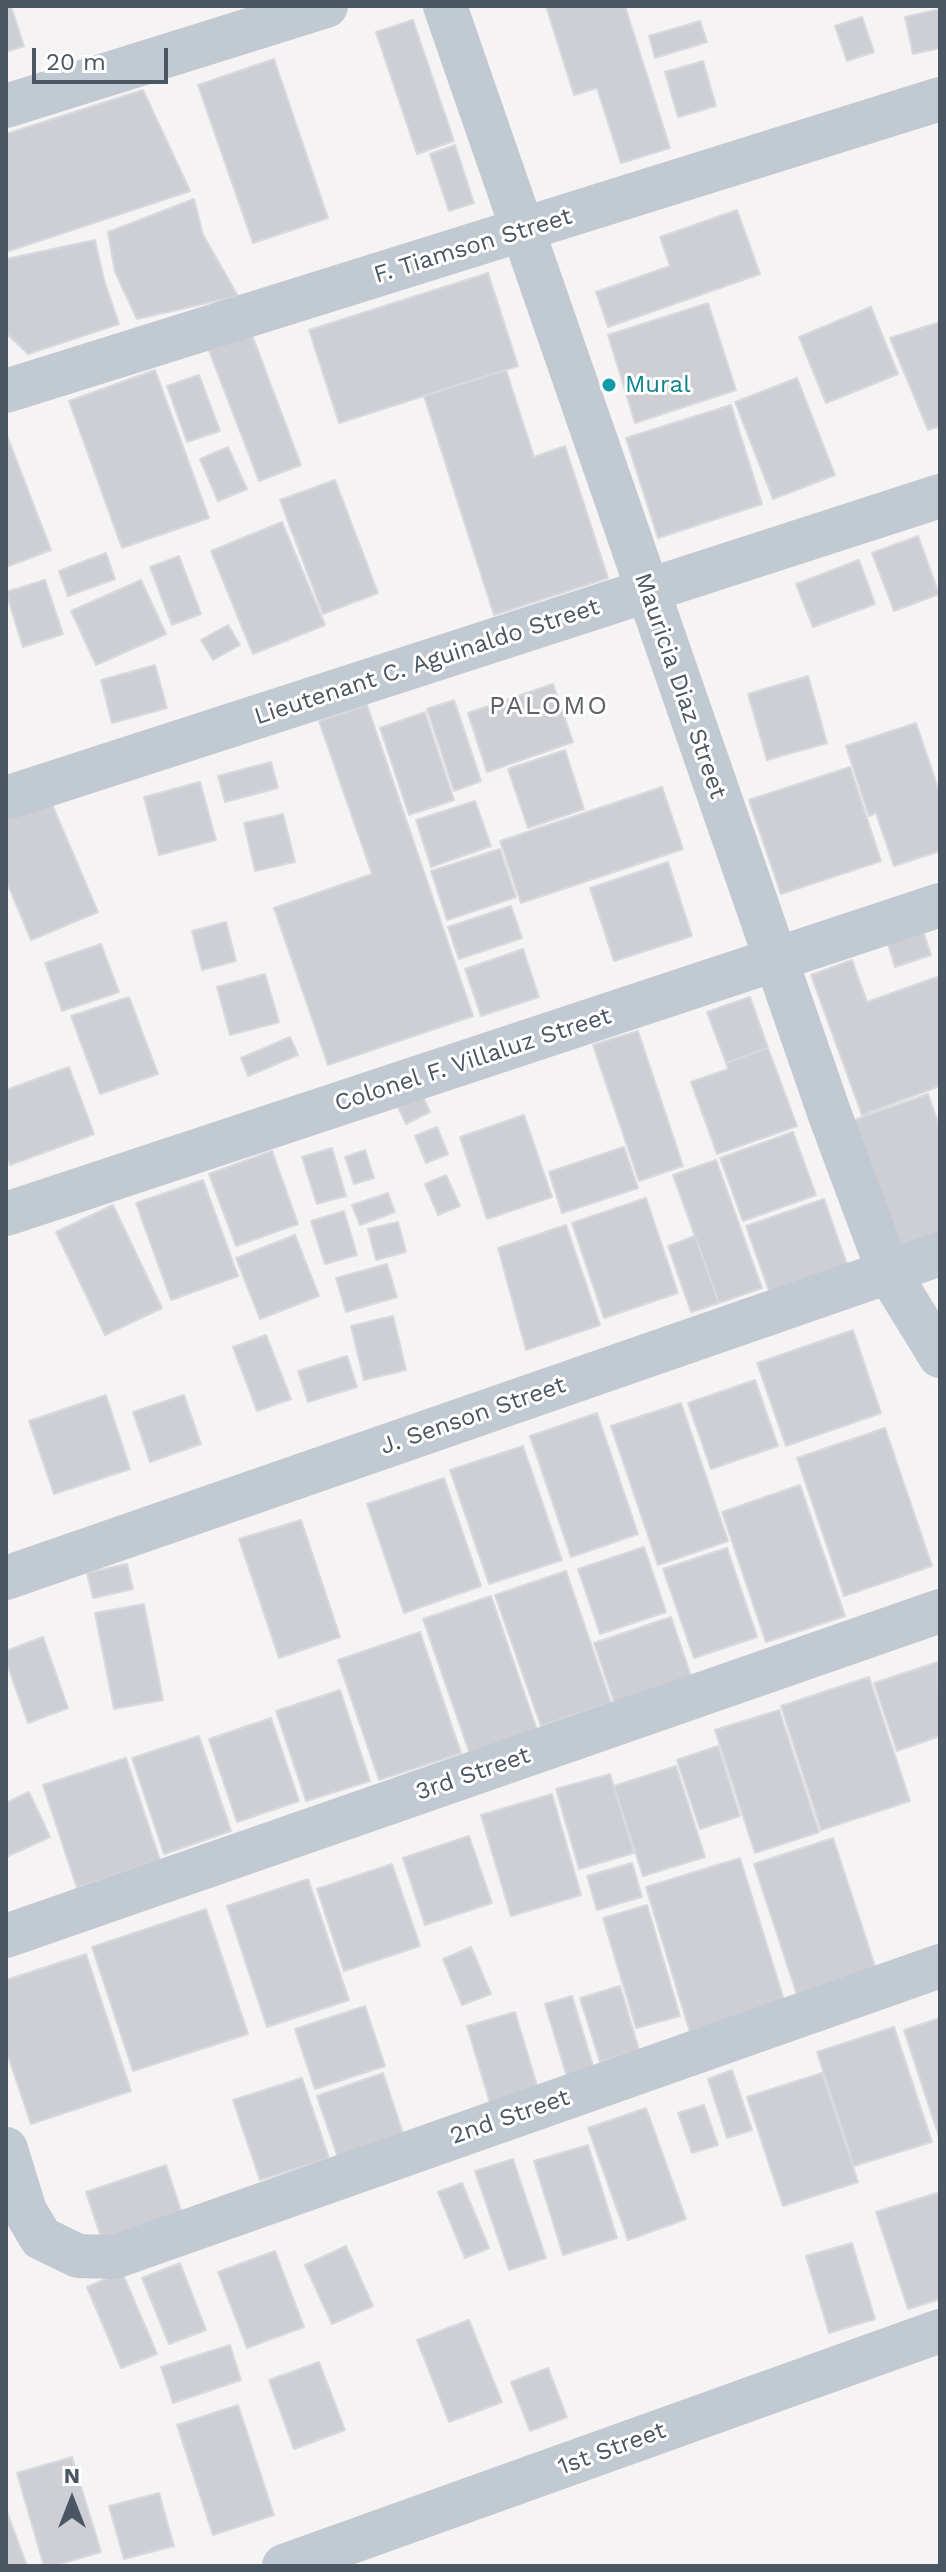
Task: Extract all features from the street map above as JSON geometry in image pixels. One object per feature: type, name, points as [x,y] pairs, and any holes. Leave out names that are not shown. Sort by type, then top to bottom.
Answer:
[{"type":"street","points":[[6,106],[326,6]]},
{"type":"street","name":"Mauricia Diaz Street","points":[[445,6],[776,960],[889,1273],[940,1356]]},
{"type":"street","name":"F. Tiamson Street","points":[[6,391],[940,99]]},
{"type":"street","name":"Lieutenant C. Aguinaldo Street","points":[[6,798],[940,496]]},
{"type":"street","name":"Colonel F. Villaluz Street","points":[[6,1214],[940,905]]},
{"type":"street","name":"J. Senson Street","points":[[6,1578],[940,1254]]},
{"type":"street","name":"3rd Street","points":[[6,1936],[940,1611]]},
{"type":"street","name":"2nd Street","points":[[6,2149],[25,2211],[41,2238],[78,2256],[114,2257],[940,1966]]},
{"type":"street","name":"1st Street","points":[[284,2566],[940,2331]]},
{"type":"building","points":[[6,6],[11,6],[24,46],[6,52]]},
{"type":"building","points":[[546,6],[625,6],[670,148],[621,163],[597,88],[574,95]]},
{"type":"building","points":[[940,9],[940,48],[913,54],[905,17]]},
{"type":"building","points":[[862,17],[874,52],[847,61],[835,26]]},
{"type":"building","points":[[413,20],[454,141],[417,154],[376,32]]},
{"type":"building","points":[[700,21],[707,42],[655,58],[649,36]]},
{"type":"building","points":[[274,59],[328,218],[253,243],[198,85]]},
{"type":"building","points":[[703,61],[716,106],[678,117],[665,72]]},
{"type":"building","points":[[143,90],[190,191],[6,252],[6,134]]},
{"type":"building","points":[[455,145],[474,203],[449,211],[430,154]]},
{"type":"building","points":[[194,199],[203,235],[238,296],[137,319],[115,272],[108,232]]},
{"type":"building","points":[[737,210],[760,274],[608,327],[596,292],[670,266],[660,237]]},
{"type":"building","points":[[95,240],[119,324],[28,354],[6,333],[6,259]]},
{"type":"building","points":[[488,273],[518,366],[339,423],[309,330]]},
{"type":"building","points":[[708,303],[736,390],[635,423],[608,335]]},
{"type":"building","points":[[871,307],[898,374],[826,403],[799,337]]},
{"type":"building","points":[[246,319],[301,465],[259,481],[203,335]]},
{"type":"building","points":[[940,322],[940,426],[928,430],[890,338]]},
{"type":"building","points":[[155,370],[209,518],[122,548],[69,401]]},
{"type":"building","points":[[506,370],[534,457],[565,446],[608,578],[494,615],[424,396]]},
{"type":"building","points":[[199,375],[220,431],[187,442],[167,386]]},
{"type":"building","points":[[797,378],[835,475],[773,499],[735,402]]},
{"type":"building","points":[[731,405],[762,504],[658,538],[626,438]]},
{"type":"building","points":[[6,433],[51,550],[6,567]]},
{"type":"building","points":[[228,447],[247,489],[218,501],[200,459]]},
{"type":"building","points":[[335,480],[378,593],[323,614],[280,500]]},
{"type":"building","points":[[282,522],[325,625],[253,654],[211,551]]},
{"type":"building","points":[[918,536],[939,594],[894,611],[872,553]]},
{"type":"building","points":[[106,553],[115,579],[68,596],[59,571]]},
{"type":"building","points":[[179,556],[201,614],[172,625],[150,567]]},
{"type":"building","points":[[859,560],[875,604],[813,627],[796,584]]},
{"type":"building","points":[[45,580],[63,634],[23,647],[6,592]]},
{"type":"building","points":[[141,580],[166,634],[96,665],[71,611]]},
{"type":"building","points":[[228,625],[240,645],[213,660],[201,640]]},
{"type":"building","points":[[155,665],[167,708],[112,723],[101,680]]},
{"type":"building","points":[[808,676],[827,743],[767,760],[748,694]]},
{"type":"building","points":[[553,684],[573,742],[487,772],[468,713]]},
{"type":"building","points":[[454,700],[481,781],[454,791],[427,709]]},
{"type":"building","points":[[367,705],[473,1016],[328,1065],[274,908],[372,874],[319,721]]},
{"type":"building","points":[[425,712],[454,800],[409,815],[380,728]]},
{"type":"building","points":[[916,723],[940,794],[940,851],[894,866],[876,813],[869,816],[846,746]]},
{"type":"building","points":[[565,750],[584,809],[528,828],[508,769]]},
{"type":"building","points":[[271,762],[278,788],[225,802],[218,776]]},
{"type":"building","points":[[850,767],[881,861],[781,894],[749,800]]},
{"type":"building","points":[[200,782],[216,840],[159,855],[144,797]]},
{"type":"building","points":[[662,787],[683,849],[521,903],[500,841]]},
{"type":"building","points":[[475,801],[491,846],[431,867],[416,820]]},
{"type":"building","points":[[51,802],[98,912],[31,940],[6,880],[6,820]]},
{"type":"building","points":[[283,814],[295,862],[255,871],[244,823]]},
{"type":"building","points":[[500,849],[516,897],[447,920],[431,871]]},
{"type":"building","points":[[668,862],[692,936],[614,961],[590,888]]},
{"type":"building","points":[[511,906],[522,938],[459,959],[448,927]]},
{"type":"building","points":[[919,919],[931,955],[895,967],[884,931]]},
{"type":"building","points":[[226,922],[236,961],[202,970],[192,931]]},
{"type":"building","points":[[101,944],[119,992],[62,1011],[45,963]]},
{"type":"building","points":[[523,949],[539,997],[481,1016],[465,969]]},
{"type":"building","points":[[852,960],[867,1002],[940,976],[940,1086],[862,1115],[811,975]]},
{"type":"building","points":[[265,974],[279,1022],[230,1035],[217,987]]},
{"type":"building","points":[[129,997],[158,1074],[100,1094],[71,1016]]},
{"type":"building","points":[[750,997],[768,1048],[726,1063],[707,1012]]},
{"type":"building","points":[[638,1031],[683,1166],[639,1181],[593,1045]]},
{"type":"building","points":[[290,1037],[298,1055],[248,1076],[241,1058]]},
{"type":"building","points":[[768,1048],[797,1126],[717,1154],[691,1082],[728,1069],[726,1063]]},
{"type":"building","points":[[69,1067],[94,1134],[10,1165],[6,1154],[6,1090]]},
{"type":"building","points":[[421,1092],[430,1112],[406,1124],[396,1103]]},
{"type":"building","points":[[928,1094],[940,1127],[940,1234],[901,1248],[854,1120]]},
{"type":"building","points":[[524,1115],[552,1197],[487,1219],[460,1137]]},
{"type":"building","points":[[437,1127],[448,1154],[426,1163],[415,1136]]},
{"type":"building","points":[[793,1132],[816,1195],[743,1221],[720,1158]]},
{"type":"building","points":[[624,1147],[638,1188],[562,1213],[549,1172]]},
{"type":"building","points":[[332,1148],[346,1196],[317,1204],[302,1157]]},
{"type":"building","points":[[365,1150],[374,1178],[354,1184],[345,1157]]},
{"type":"building","points":[[272,1151],[298,1224],[236,1246],[209,1174]]},
{"type":"building","points":[[716,1160],[762,1288],[719,1303],[673,1175]]},
{"type":"building","points":[[446,1175],[460,1206],[438,1215],[425,1184]]},
{"type":"building","points":[[203,1180],[238,1276],[171,1300],[136,1203]]},
{"type":"building","points":[[388,1193],[395,1212],[360,1225],[352,1205]]},
{"type":"building","points":[[646,1198],[678,1293],[604,1318],[572,1223]]},
{"type":"building","points":[[824,1199],[848,1267],[770,1294],[746,1226]]},
{"type":"building","points":[[113,1205],[162,1308],[105,1335],[56,1232]]},
{"type":"building","points":[[344,1211],[357,1255],[325,1264],[311,1221]]},
{"type":"building","points":[[398,1222],[406,1252],[376,1260],[368,1229]]},
{"type":"building","points":[[566,1225],[600,1325],[526,1350],[498,1248]]},
{"type":"building","points":[[295,1235],[319,1296],[260,1319],[236,1258]]},
{"type":"building","points":[[695,1236],[719,1303],[691,1312],[668,1246]]},
{"type":"building","points":[[387,1264],[397,1297],[346,1312],[336,1278]]},
{"type":"building","points":[[393,1316],[406,1370],[364,1380],[351,1326]]},
{"type":"building","points":[[853,1330],[881,1413],[786,1446],[757,1363]]},
{"type":"building","points":[[266,1335],[291,1399],[257,1411],[233,1347]]},
{"type":"building","points":[[347,1356],[357,1387],[308,1402],[298,1371]]},
{"type":"building","points":[[755,1380],[778,1446],[711,1469],[688,1403]]},
{"type":"building","points":[[106,1395],[130,1469],[54,1494],[29,1421]]},
{"type":"building","points":[[184,1395],[201,1444],[150,1462],[133,1412]]},
{"type":"building","points":[[681,1403],[728,1541],[658,1565],[611,1426]]},
{"type":"building","points":[[597,1413],[638,1534],[571,1557],[530,1436]]},
{"type":"building","points":[[885,1428],[932,1566],[844,1596],[797,1458]]},
{"type":"building","points":[[523,1446],[562,1560],[489,1584],[450,1470]]},
{"type":"building","points":[[444,1478],[481,1586],[404,1613],[367,1504]]},
{"type":"building","points":[[800,1485],[845,1616],[766,1642],[722,1512]]},
{"type":"building","points":[[301,1520],[340,1637],[279,1658],[239,1539]]},
{"type":"building","points":[[644,1547],[666,1612],[600,1634],[578,1569]]},
{"type":"building","points":[[727,1548],[757,1637],[694,1658],[663,1569]]},
{"type":"building","points":[[127,1564],[133,1589],[93,1598],[87,1573]]},
{"type":"building","points":[[566,1571],[611,1703],[541,1726],[495,1595]]},
{"type":"building","points":[[491,1596],[538,1733],[471,1757],[423,1619]]},
{"type":"building","points":[[144,1604],[163,1700],[114,1709],[95,1613]]},
{"type":"building","points":[[671,1617],[693,1682],[616,1708],[594,1643]]},
{"type":"building","points":[[420,1632],[461,1753],[379,1780],[338,1660]]},
{"type":"building","points":[[43,1637],[68,1708],[28,1723],[6,1661],[6,1651]]},
{"type":"building","points":[[938,1662],[940,1736],[897,1751],[874,1683]]},
{"type":"building","points":[[869,1677],[910,1801],[821,1830],[781,1706]]},
{"type":"building","points":[[340,1690],[370,1781],[306,1801],[276,1711]]},
{"type":"building","points":[[779,1710],[819,1832],[755,1853],[715,1730]]},
{"type":"building","points":[[271,1718],[299,1801],[237,1822],[209,1739]]},
{"type":"building","points":[[199,1736],[231,1831],[164,1854],[132,1758]]},
{"type":"building","points":[[718,1746],[740,1816],[700,1829],[677,1760]]},
{"type":"building","points":[[126,1758],[160,1860],[77,1888],[43,1785]]},
{"type":"building","points":[[676,1766],[705,1857],[643,1876],[614,1786]]},
{"type":"building","points":[[610,1774],[634,1853],[579,1869],[556,1789]]},
{"type":"building","points":[[29,1792],[50,1837],[6,1857],[6,1803]]},
{"type":"building","points":[[552,1794],[581,1895],[511,1916],[481,1815]]},
{"type":"building","points":[[469,1836],[492,1903],[425,1925],[403,1858]]},
{"type":"building","points":[[833,1838],[876,1969],[797,1995],[754,1864]]},
{"type":"building","points":[[740,1858],[787,2010],[692,2039],[646,1887]]},
{"type":"building","points":[[632,1863],[642,1897],[597,1910],[587,1876]]},
{"type":"building","points":[[392,1864],[420,1946],[344,1971],[317,1889]]},
{"type":"building","points":[[308,1879],[349,2000],[267,2027],[227,1906]]},
{"type":"building","points":[[647,1905],[680,2016],[636,2028],[603,1918]]},
{"type":"building","points":[[206,1909],[248,2034],[133,2071],[92,1947]]},
{"type":"building","points":[[471,1947],[491,1994],[462,2005],[443,1959]]},
{"type":"building","points":[[86,1954],[131,2091],[31,2124],[6,2050],[6,1980]]},
{"type":"building","points":[[620,1986],[639,2050],[600,2062],[580,1998]]},
{"type":"building","points":[[572,1996],[594,2069],[567,2077],[545,2004]]},
{"type":"building","points":[[365,2006],[385,2066],[315,2089],[295,2029]]},
{"type":"building","points":[[515,2012],[538,2089],[490,2103],[467,2026]]},
{"type":"building","points":[[940,2018],[940,2140],[904,2030]]},
{"type":"building","points":[[894,2027],[932,2142],[854,2166],[817,2052]]},
{"type":"building","points":[[732,2070],[752,2130],[727,2138],[708,2079]]},
{"type":"building","points":[[383,2073],[406,2142],[340,2164],[317,2096]]},
{"type":"building","points":[[822,2073],[858,2182],[783,2206],[747,2097]]},
{"type":"building","points":[[302,2078],[329,2158],[260,2180],[233,2100]]},
{"type":"building","points":[[704,2105],[718,2145],[692,2153],[678,2113]]},
{"type":"building","points":[[646,2108],[686,2219],[628,2240],[588,2128]]},
{"type":"building","points":[[588,2145],[617,2238],[563,2255],[534,2161]]},
{"type":"building","points":[[513,2159],[546,2258],[509,2270],[475,2171]]},
{"type":"building","points":[[166,2165],[182,2214],[102,2240],[86,2192]]},
{"type":"building","points":[[462,2183],[489,2248],[465,2258],[438,2192]]},
{"type":"building","points":[[940,2192],[940,2299],[908,2309],[876,2212]]},
{"type":"building","points":[[852,2243],[875,2319],[829,2333],[806,2256]]},
{"type":"building","points":[[346,2246],[373,2306],[332,2324],[305,2265]]},
{"type":"building","points":[[275,2251],[304,2327],[247,2348],[218,2272]]},
{"type":"building","points":[[180,2263],[206,2330],[169,2344],[142,2278]]},
{"type":"building","points":[[122,2272],[157,2354],[121,2368],[87,2287]]},
{"type":"building","points":[[469,2320],[502,2402],[449,2422],[417,2340]]},
{"type":"building","points":[[230,2345],[241,2380],[173,2403],[161,2367]]},
{"type":"building","points":[[319,2362],[345,2430],[294,2449],[269,2380]]},
{"type":"building","points":[[548,2368],[567,2417],[530,2431],[511,2382]]},
{"type":"building","points":[[238,2405],[274,2515],[213,2535],[177,2425]]},
{"type":"building","points":[[72,2457],[101,2552],[44,2566],[17,2473]]},
{"type":"building","points":[[159,2493],[174,2546],[124,2559],[109,2506]]},
{"type":"building","points":[[6,2509],[27,2566],[6,2566]]},
{"type":"place","name":"Mural","points":[[609,385]]},
{"type":"district","name":"PALOMO","points":[[549,706]]}]
